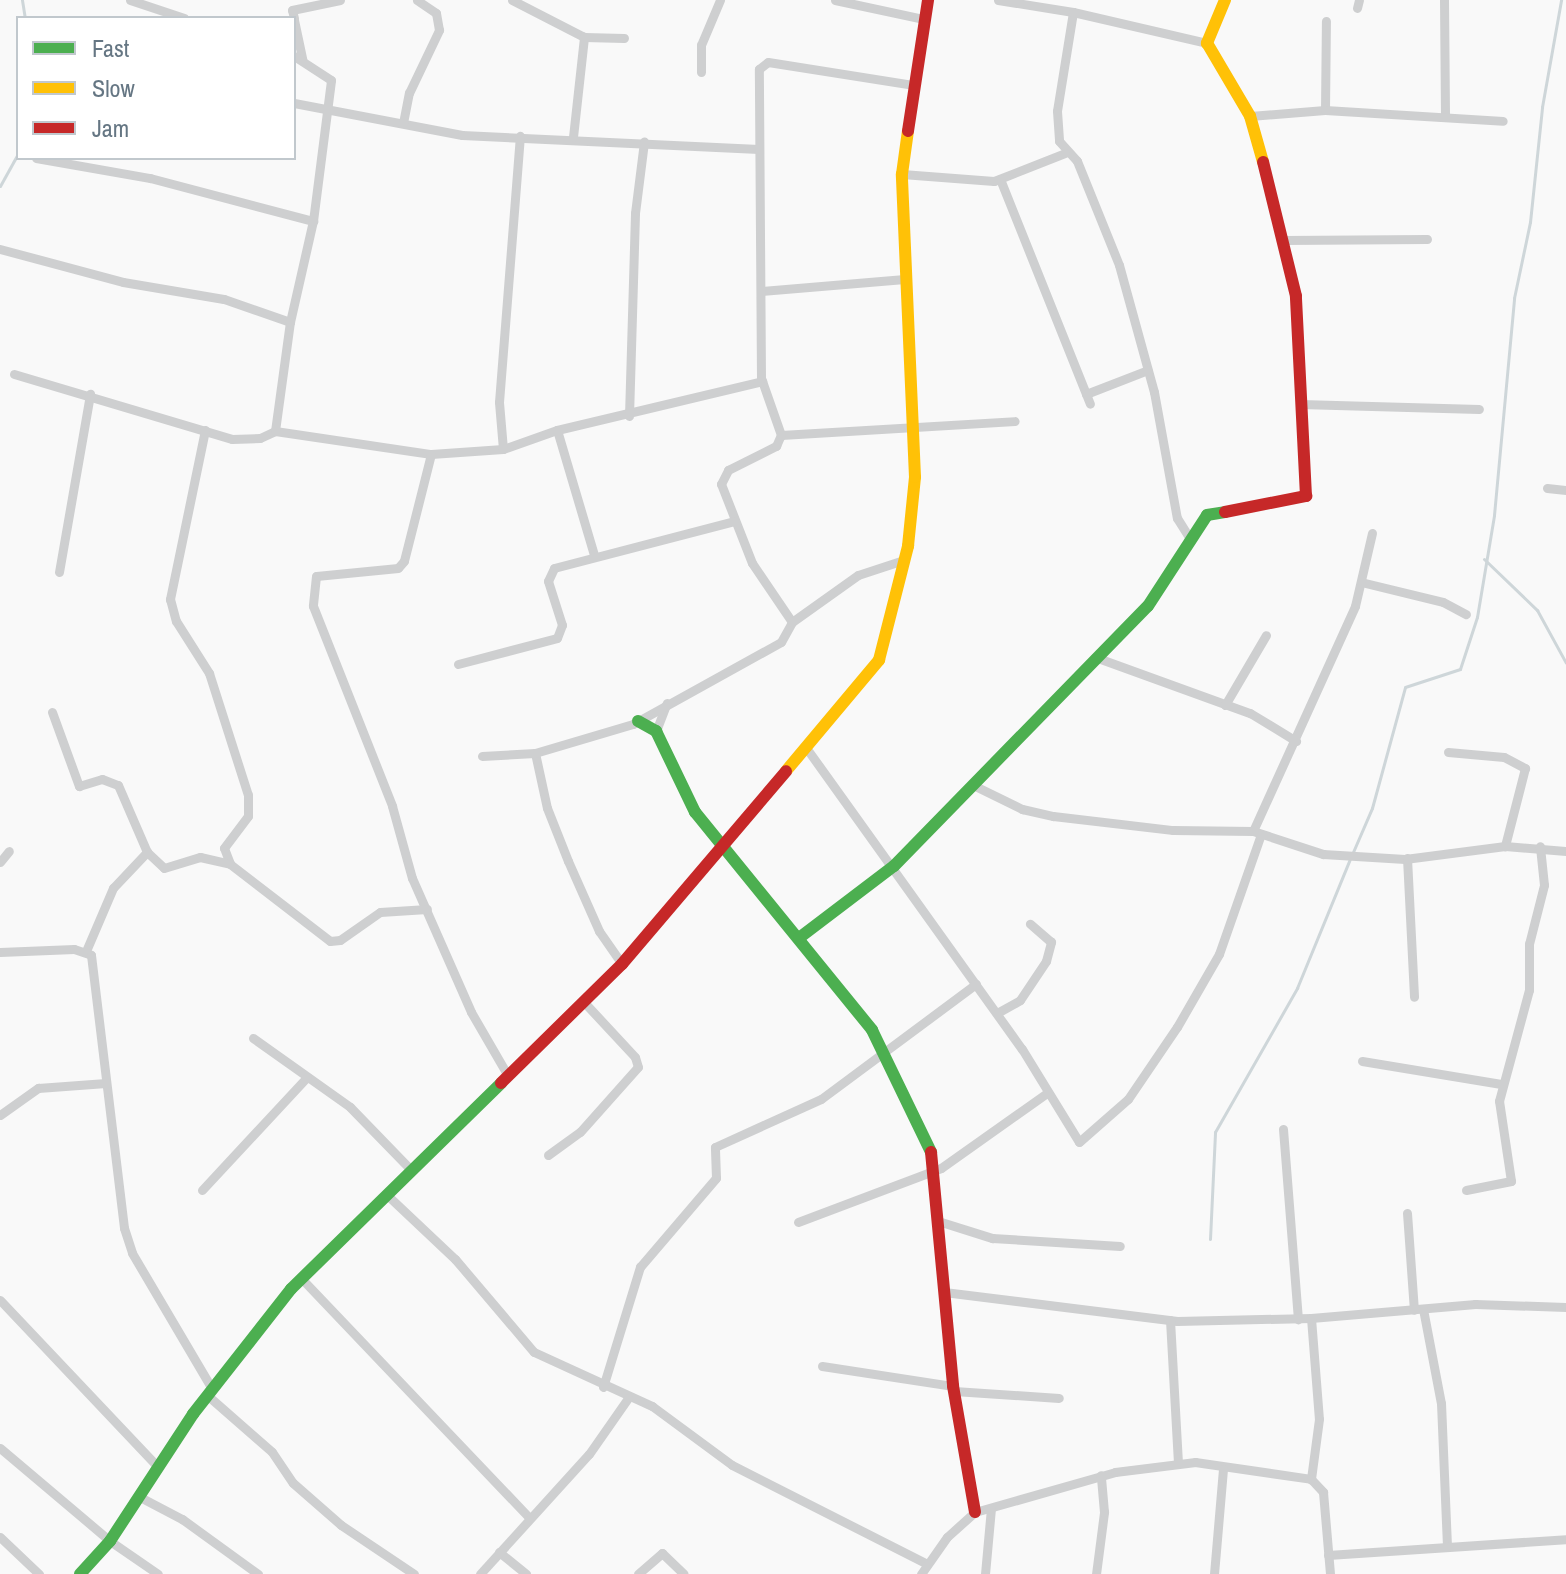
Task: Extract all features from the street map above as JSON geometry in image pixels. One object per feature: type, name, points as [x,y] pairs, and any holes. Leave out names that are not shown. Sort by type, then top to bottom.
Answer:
[{"type":"street","points":[[130,0],[178,16]]},
{"type":"street","points":[[293,16],[292,10],[340,0]]},
{"type":"street","points":[[403,123],[409,93],[439,30],[436,13],[417,0]]},
{"type":"street","points":[[512,0],[584,37],[624,38]]},
{"type":"street","points":[[701,72],[701,45],[720,0]]},
{"type":"street","points":[[835,0],[924,19]]},
{"type":"street","points":[[80,1574],[110,1541],[157,1466],[210,1392],[301,1278],[622,964],[725,847],[879,660],[904,560],[916,430],[905,279],[902,174],[928,0]]},
{"type":"street","points":[[799,938],[894,866],[1165,586],[1190,539],[1207,515],[1304,498],[1296,296],[1250,116],[1207,43],[1073,12],[998,0]]},
{"type":"street","points":[[1207,43],[1225,0]]},
{"type":"street","points":[[1444,0],[1445,116]]},
{"type":"street","points":[[1073,12],[1057,111],[1065,153],[1077,161],[1119,265],[1148,370],[1173,504],[1190,539]]},
{"type":"street","points":[[1325,110],[1326,21]]},
{"type":"street","points":[[573,137],[584,37]]},
{"type":"street","points":[[275,431],[290,322],[313,221],[331,80],[298,57]]},
{"type":"street","points":[[792,622],[752,563],[734,521],[723,476],[776,446],[781,435],[762,381],[759,149],[763,63],[914,85]]},
{"type":"street","points":[[296,103],[462,135],[573,137],[759,149]]},
{"type":"street","points":[[1250,116],[1325,110],[1503,121]]},
{"type":"street","points":[[503,449],[499,402],[520,136]]},
{"type":"street","points":[[629,416],[633,243],[644,142]]},
{"type":"street","points":[[902,174],[1000,179],[1065,153]]},
{"type":"street","points":[[49,160],[115,170],[313,221]]},
{"type":"street","points":[[115,170],[117,160]]},
{"type":"street","points":[[1000,179],[1088,399],[1148,370]]},
{"type":"street","points":[[1284,240],[1427,239]]},
{"type":"street","points":[[0,249],[123,282],[224,299],[290,322]]},
{"type":"street","points":[[761,291],[905,279]]},
{"type":"street","points":[[14,374],[245,440],[275,431],[431,454],[503,449],[557,430],[629,416],[762,381]]},
{"type":"street","points":[[59,572],[90,394]]},
{"type":"street","points":[[1300,404],[1479,409]]},
{"type":"street","points":[[781,435],[916,430],[1015,421]]},
{"type":"street","points":[[205,430],[170,599],[176,621],[209,673],[248,795],[248,816],[224,848],[230,864]]},
{"type":"street","points":[[557,430],[594,555]]},
{"type":"street","points":[[431,454],[404,561],[398,568],[332,571],[316,576],[311,585],[313,606],[427,909],[471,1012],[507,1074]]},
{"type":"street","points":[[1547,488],[1566,490]]},
{"type":"street","points":[[458,664],[557,638],[562,625],[548,572],[594,555],[734,521]]},
{"type":"street","points":[[807,749],[997,1013],[1079,1142],[1128,1099],[1219,954],[1257,833],[1361,582],[1372,533]]},
{"type":"street","points":[[482,756],[535,753],[638,721],[781,642],[792,622],[858,575],[904,560]]},
{"type":"street","points":[[1361,582],[1443,602],[1466,614]]},
{"type":"street","points":[[1225,705],[1266,635]]},
{"type":"street","points":[[1095,657],[1225,705],[1296,741]]},
{"type":"street","points":[[656,731],[667,703]]},
{"type":"street","points":[[52,712],[75,780],[86,787],[102,779],[118,785],[147,852],[164,868],[200,857],[230,864],[330,941],[340,940],[380,912],[427,909]]},
{"type":"street","points":[[638,721],[656,731],[695,812],[854,1004],[884,1053],[931,1148],[953,1389],[975,1512]]},
{"type":"street","points":[[1448,752],[1504,757],[1525,768],[1505,846]]},
{"type":"street","points":[[535,753],[547,808],[568,861],[599,931],[622,964]]},
{"type":"street","points":[[973,785],[1022,809],[1053,816],[1173,830],[1257,833],[1323,854],[1407,858],[1505,846],[1540,846],[1566,851]]},
{"type":"street","points":[[1466,1190],[1511,1181],[1500,1118],[1501,1084],[1529,990],[1529,944],[1544,885],[1540,846]]},
{"type":"street","points":[[0,862],[9,851]]},
{"type":"street","points":[[86,951],[113,888],[147,852]]},
{"type":"street","points":[[1407,858],[1414,997]]},
{"type":"street","points":[[997,1013],[1020,1000],[1046,961],[1051,942],[1030,924]]},
{"type":"street","points":[[0,952],[86,951]]},
{"type":"street","points":[[86,951],[93,963],[106,1083],[132,1253],[210,1392],[272,1452],[293,1483],[341,1525],[414,1574]]},
{"type":"street","points":[[603,1387],[640,1267],[716,1178],[715,1147],[787,1119],[884,1053],[976,984]]},
{"type":"street","points":[[548,1155],[580,1132],[638,1067],[635,1057],[583,1001]]},
{"type":"street","points":[[253,1038],[350,1107],[411,1170]]},
{"type":"street","points":[[1362,1061],[1501,1084]]},
{"type":"street","points":[[202,1190],[307,1077]]},
{"type":"street","points":[[0,1115],[38,1088],[106,1083]]},
{"type":"street","points":[[798,1222],[935,1171],[1047,1093]]},
{"type":"street","points":[[1283,1129],[1298,1319]]},
{"type":"street","points":[[386,1194],[455,1259],[534,1352],[603,1387],[652,1406],[732,1465],[927,1564]]},
{"type":"street","points":[[1407,1213],[1418,1310],[1441,1403],[1447,1544]]},
{"type":"street","points":[[938,1221],[992,1238],[1120,1246]]},
{"type":"street","points":[[301,1278],[528,1516]]},
{"type":"street","points":[[944,1292],[1064,1309],[1120,1310],[1170,1320],[1298,1319],[1515,1303],[1566,1307]]},
{"type":"street","points":[[0,1300],[157,1466]]},
{"type":"street","points":[[1311,1318],[1319,1419],[1311,1479]]},
{"type":"street","points":[[1170,1320],[1178,1463]]},
{"type":"street","points":[[822,1366],[953,1389],[1059,1398]]},
{"type":"street","points":[[480,1574],[528,1516],[589,1454],[628,1398]]},
{"type":"street","points":[[0,1448],[110,1541],[158,1574]]},
{"type":"street","points":[[921,1574],[975,1512],[1101,1475],[1178,1463],[1311,1479],[1323,1492],[1330,1574]]},
{"type":"street","points":[[1214,1574],[1223,1469]]},
{"type":"street","points":[[1096,1574],[1104,1512],[1101,1475]]},
{"type":"street","points":[[138,1496],[182,1519],[258,1574]]},
{"type":"street","points":[[985,1574],[991,1508]]},
{"type":"street","points":[[0,1537],[39,1574]]},
{"type":"street","points":[[1328,1555],[1447,1544],[1566,1539]]},
{"type":"street","points":[[499,1552],[526,1574]]},
{"type":"street","points":[[638,1574],[662,1553],[684,1574]]},
{"type":"waterway","points":[[22,0],[25,16]]},
{"type":"waterway","points":[[1353,852],[1372,808],[1405,687],[1460,669],[1477,617],[1494,515],[1514,298],[1530,222],[1542,107],[1561,0]]},
{"type":"waterway","points":[[0,186],[16,157]]},
{"type":"waterway","points":[[1484,559],[1537,610],[1566,663]]},
{"type":"waterway","points":[[1210,1239],[1215,1132],[1297,988],[1350,859]]},
{"type":"traffic: fast","points":[[799,938],[894,866],[1148,606],[1207,515],[1225,512]]},
{"type":"traffic: fast","points":[[638,721],[656,731],[695,812],[872,1030],[931,1152]]},
{"type":"traffic: fast","points":[[80,1574],[110,1541],[193,1414],[291,1289],[501,1083]]},
{"type":"traffic: slow","points":[[1225,0],[1207,43],[1250,116],[1263,162]]},
{"type":"traffic: slow","points":[[786,771],[879,660],[908,546],[915,477],[902,174],[908,131]]},
{"type":"traffic: jam","points":[[908,131],[928,0]]},
{"type":"traffic: jam","points":[[1225,512],[1306,496],[1296,296],[1263,162]]},
{"type":"traffic: jam","points":[[501,1083],[622,964],[786,771]]},
{"type":"traffic: jam","points":[[931,1152],[953,1386],[975,1512]]}]
